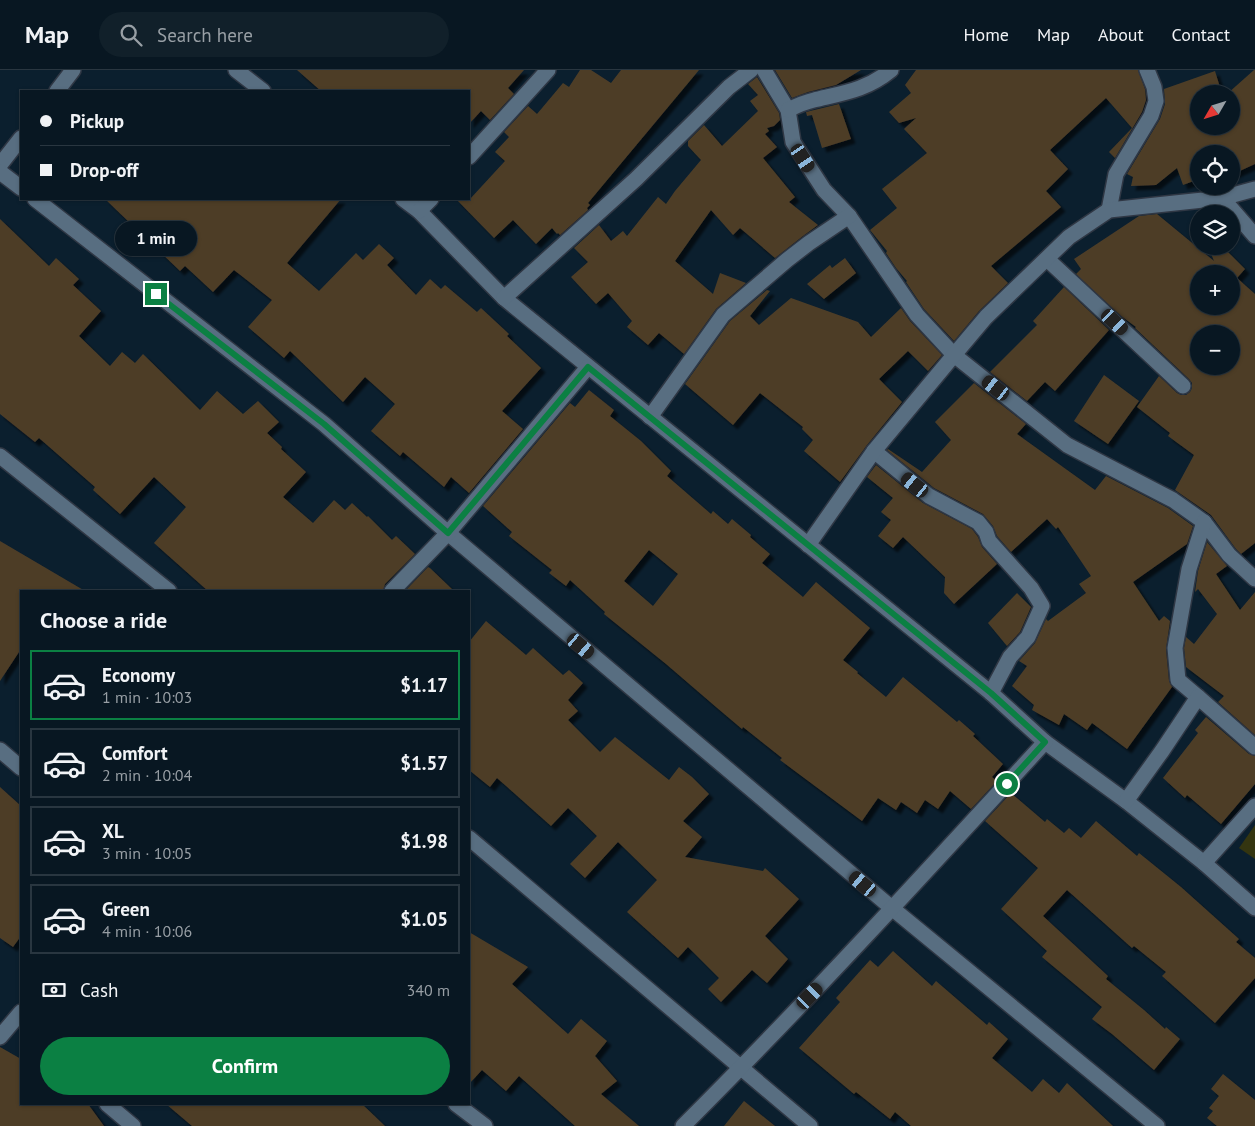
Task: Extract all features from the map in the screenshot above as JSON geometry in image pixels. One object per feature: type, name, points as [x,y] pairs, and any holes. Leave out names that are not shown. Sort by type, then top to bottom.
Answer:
[{"type":"street","points":[[58,90],[73,70]]},
{"type":"street","points":[[236,70],[262,90]]},
{"type":"street","points":[[470,156],[548,70]]},
{"type":"street","points":[[504,298],[636,179],[729,87],[751,70]]},
{"type":"street","points":[[764,70],[788,110],[793,142],[824,190],[849,216],[917,316],[954,355],[1067,445],[1173,500],[1204,522],[1230,555],[1255,579]]},
{"type":"street","points":[[788,110],[812,100],[868,86],[891,70]]},
{"type":"street","points":[[1109,210],[1116,174],[1150,116],[1156,101],[1154,87],[1147,70]]},
{"type":"street","points":[[0,165],[20,139]]},
{"type":"street","points":[[0,172],[20,187]]},
{"type":"street","points":[[808,545],[874,451],[986,317],[1069,237],[1109,210],[1222,198],[1255,189]]},
{"type":"street","points":[[1222,198],[1255,236]]},
{"type":"street","points":[[36,200],[324,424],[448,533],[893,909],[1157,1126]]},
{"type":"street","points":[[404,200],[419,211],[504,298],[991,693],[1045,742],[1126,801],[1204,863],[1255,908]]},
{"type":"street","points":[[419,211],[430,200]]},
{"type":"street","points":[[650,417],[723,315],[808,243],[849,216]]},
{"type":"street","points":[[1047,259],[1183,386]]},
{"type":"street","points":[[393,590],[448,533],[588,367]]},
{"type":"street","points":[[874,451],[929,496],[978,522],[986,532],[989,541],[1031,588],[1042,606],[1028,637],[1010,657],[991,693]]},
{"type":"street","points":[[0,456],[168,590]]},
{"type":"street","points":[[1204,522],[1189,568],[1175,648],[1178,680],[1255,747]]},
{"type":"street","points":[[1126,801],[1198,697]]},
{"type":"street","points":[[683,1126],[893,909],[1045,742]]},
{"type":"street","points":[[0,750],[20,767]]},
{"type":"street","points":[[1204,863],[1255,806]]},
{"type":"street","points":[[470,839],[810,1126]]},
{"type":"street","points":[[0,1037],[18,1023]]},
{"type":"street","points":[[108,1105],[132,1126]]},
{"type":"street","points":[[457,1105],[485,1126]]},
{"type":"shaded area","points":[[1255,825],[1255,859],[1239,848]]},
{"type":"building","points":[[297,70],[524,70],[508,88],[514,94],[490,120],[481,111],[470,123],[470,90],[320,90]]},
{"type":"building","points":[[580,70],[591,70],[611,83],[621,70],[699,70],[588,203],[590,205],[587,208],[588,210],[560,235],[552,228],[536,244],[513,220],[494,238],[457,200],[470,200],[505,161],[495,152],[509,137],[504,132],[528,106],[537,114],[563,83],[569,87]]},
{"type":"building","points":[[775,70],[861,70],[836,85],[792,98]]},
{"type":"building","points":[[916,70],[1138,70],[1145,89],[1146,100],[1142,112],[1115,158],[1109,152],[1132,128],[1106,98],[1050,150],[1068,169],[1046,191],[1061,207],[991,266],[1008,283],[979,311],[954,341],[924,309],[907,281],[886,253],[887,251],[870,230],[897,208],[882,189],[927,153],[904,129],[916,118],[899,123],[889,112],[911,93],[905,85]]},
{"type":"building","points":[[1255,70],[1255,164],[1240,171],[1240,145],[1190,145],[1190,182],[1183,185],[1177,168],[1156,185],[1131,186],[1133,177],[1127,174],[1160,119],[1165,104],[1164,89],[1215,71],[1219,85],[1190,85],[1190,135],[1240,135],[1240,85],[1237,85]]},
{"type":"building","points":[[757,77],[779,113],[780,120],[774,126],[767,128],[769,131],[765,134],[777,147],[763,158],[795,197],[789,202],[818,225],[775,258],[740,228],[733,235],[711,210],[675,261],[713,294],[720,273],[746,283],[716,309],[684,354],[659,333],[648,345],[627,327],[632,321],[608,293],[596,304],[571,277],[588,262],[574,248],[599,225],[611,241],[623,231],[627,236],[658,197],[666,204],[701,160],[688,146],[688,141],[704,125],[722,146],[758,111],[750,101],[758,95],[748,84]]},
{"type":"building","points":[[839,104],[851,139],[822,148],[812,115],[807,116],[806,112]]},
{"type":"building","points":[[106,200],[340,200],[287,263],[319,291],[356,253],[363,260],[379,244],[394,258],[387,265],[416,295],[430,279],[441,289],[445,285],[477,312],[481,308],[541,368],[502,411],[523,429],[469,493],[451,477],[444,487],[403,452],[400,456],[371,431],[395,404],[365,377],[343,402],[290,351],[284,358],[248,327],[272,300],[234,270],[213,292],[185,266],[180,271]]},
{"type":"building","points":[[1157,214],[1190,241],[1190,255],[1207,255],[1214,261],[1212,255],[1231,255],[1245,269],[1240,275],[1240,265],[1190,265],[1190,315],[1240,315],[1240,281],[1255,294],[1255,543],[1241,554],[1211,515],[1175,490],[1194,455],[1168,436],[1170,433],[1137,407],[1159,376],[1181,395],[1186,395],[1190,392],[1192,383],[1136,327],[1121,316],[1076,274],[1081,269],[1074,259],[1139,216]]},
{"type":"building","points":[[0,219],[49,266],[56,258],[79,279],[73,285],[101,311],[79,336],[110,366],[122,352],[135,363],[143,354],[200,410],[217,391],[243,414],[258,401],[279,422],[267,433],[306,472],[283,497],[313,523],[334,500],[345,510],[352,503],[392,540],[396,536],[415,554],[385,584],[383,590],[207,590],[154,543],[186,507],[154,477],[120,514],[93,490],[95,487],[39,438],[35,442],[0,414]]},
{"type":"building","points":[[845,258],[856,273],[824,299],[807,284],[830,265],[832,268]]},
{"type":"building","points":[[1064,287],[1109,330],[1055,391],[1045,382],[1027,401],[990,372],[1037,325],[1033,321]]},
{"type":"building","points":[[767,290],[770,291],[750,316],[759,325],[791,298],[858,322],[871,337],[901,308],[910,321],[942,355],[928,371],[908,351],[879,379],[902,402],[840,482],[804,451],[813,440],[802,429],[803,427],[760,393],[733,425],[685,384],[730,321]]},
{"type":"building","points":[[1104,375],[1139,401],[1108,444],[1074,421]]},
{"type":"building","points":[[974,383],[1026,424],[1017,434],[1095,490],[1106,476],[1168,508],[1193,526],[1187,544],[1133,582],[1159,621],[1164,616],[1170,621],[1166,649],[1169,681],[1172,687],[1127,749],[1092,723],[1087,730],[1064,714],[1059,725],[1032,710],[1034,705],[1012,686],[1027,666],[1019,661],[1035,643],[1046,619],[1048,621],[1086,593],[1079,584],[1091,576],[1058,527],[1056,529],[1047,519],[1011,552],[997,536],[993,526],[983,514],[934,488],[887,450],[922,472],[951,440],[935,422]]},
{"type":"building","points":[[589,390],[614,410],[610,416],[641,441],[671,471],[667,476],[711,514],[713,511],[728,524],[732,519],[770,554],[762,563],[803,597],[816,582],[870,628],[843,660],[886,697],[903,677],[957,722],[959,720],[975,734],[973,736],[1003,764],[992,777],[997,781],[971,809],[950,791],[938,809],[925,800],[917,813],[901,802],[896,810],[878,798],[862,821],[780,760],[782,758],[743,727],[742,729],[604,614],[605,612],[570,580],[566,586],[549,573],[552,570],[509,536],[512,532],[483,506],[570,403],[575,407]],"holes":[[[649,550],[678,574],[653,606],[624,581]]]},
{"type":"building","points":[[876,465],[923,503],[972,529],[982,547],[997,564],[954,604],[944,593],[945,577],[903,537],[893,548],[878,536],[891,520],[881,512],[893,498],[867,477]]},
{"type":"building","points":[[0,541],[83,590],[20,590],[20,651],[0,681]]},
{"type":"building","points":[[1207,542],[1227,566],[1216,574],[1240,610],[1255,592],[1255,735],[1218,702],[1224,696],[1186,667],[1184,648],[1186,637],[1194,644],[1217,614],[1198,589],[1195,592],[1198,571]]},
{"type":"building","points":[[428,567],[453,590],[406,590]]},
{"type":"building","points":[[1017,593],[1031,607],[1020,632],[1007,646],[988,623]]},
{"type":"building","points":[[486,621],[526,655],[533,648],[563,675],[569,670],[583,683],[568,700],[578,711],[568,720],[600,752],[615,737],[669,780],[679,767],[709,794],[683,821],[702,837],[685,857],[763,871],[765,868],[799,899],[765,936],[788,959],[767,983],[752,970],[721,1002],[708,989],[719,978],[688,947],[678,958],[627,912],[657,880],[618,842],[585,878],[570,864],[597,836],[568,808],[551,826],[497,778],[490,787],[470,771],[470,641]]},
{"type":"building","points":[[1206,717],[1249,754],[1255,756],[1255,784],[1221,824],[1187,795],[1185,798],[1163,778],[1198,733],[1195,730]]},
{"type":"building","points":[[0,787],[20,805],[20,937],[13,947],[0,938]]},
{"type":"building","points":[[1011,793],[1045,822],[1047,819],[1064,833],[1069,828],[1081,838],[1096,821],[1137,856],[1139,853],[1181,887],[1239,939],[1236,942],[1255,958],[1255,978],[1215,1023],[1162,976],[1166,972],[1134,946],[1132,948],[1067,890],[1043,916],[1108,976],[1106,979],[1165,1029],[1166,1027],[1180,1039],[1154,1070],[1092,1019],[1102,1007],[1042,957],[1047,951],[1001,909],[1038,868],[985,821]]},
{"type":"building","points":[[470,933],[528,967],[512,984],[568,1034],[581,1019],[607,1041],[595,1056],[617,1081],[601,1094],[639,1126],[575,1126],[519,1076],[506,1091],[482,1070],[470,1083]]},
{"type":"building","points":[[893,951],[932,986],[936,981],[987,1025],[989,1022],[1008,1039],[992,1058],[1032,1092],[1043,1079],[1059,1093],[1067,1083],[1113,1126],[911,1126],[895,1112],[890,1119],[856,1092],[854,1094],[799,1048],[840,1002],[836,998],[870,960],[878,967]]},
{"type":"building","points":[[0,1047],[20,1058],[20,1105],[89,1105],[104,1126],[0,1126]]},
{"type":"building","points":[[1223,1074],[1255,1100],[1255,1126],[1217,1126],[1207,1118],[1213,1111],[1209,1108],[1219,1096],[1211,1089]]},
{"type":"building","points":[[744,1101],[775,1126],[724,1126]]},
{"type":"building","points":[[167,1105],[363,1105],[385,1126],[192,1126]]},
{"type":"route","points":[[156,294],[324,424],[448,533],[588,367],[991,693],[1045,742],[1007,784]]}]
